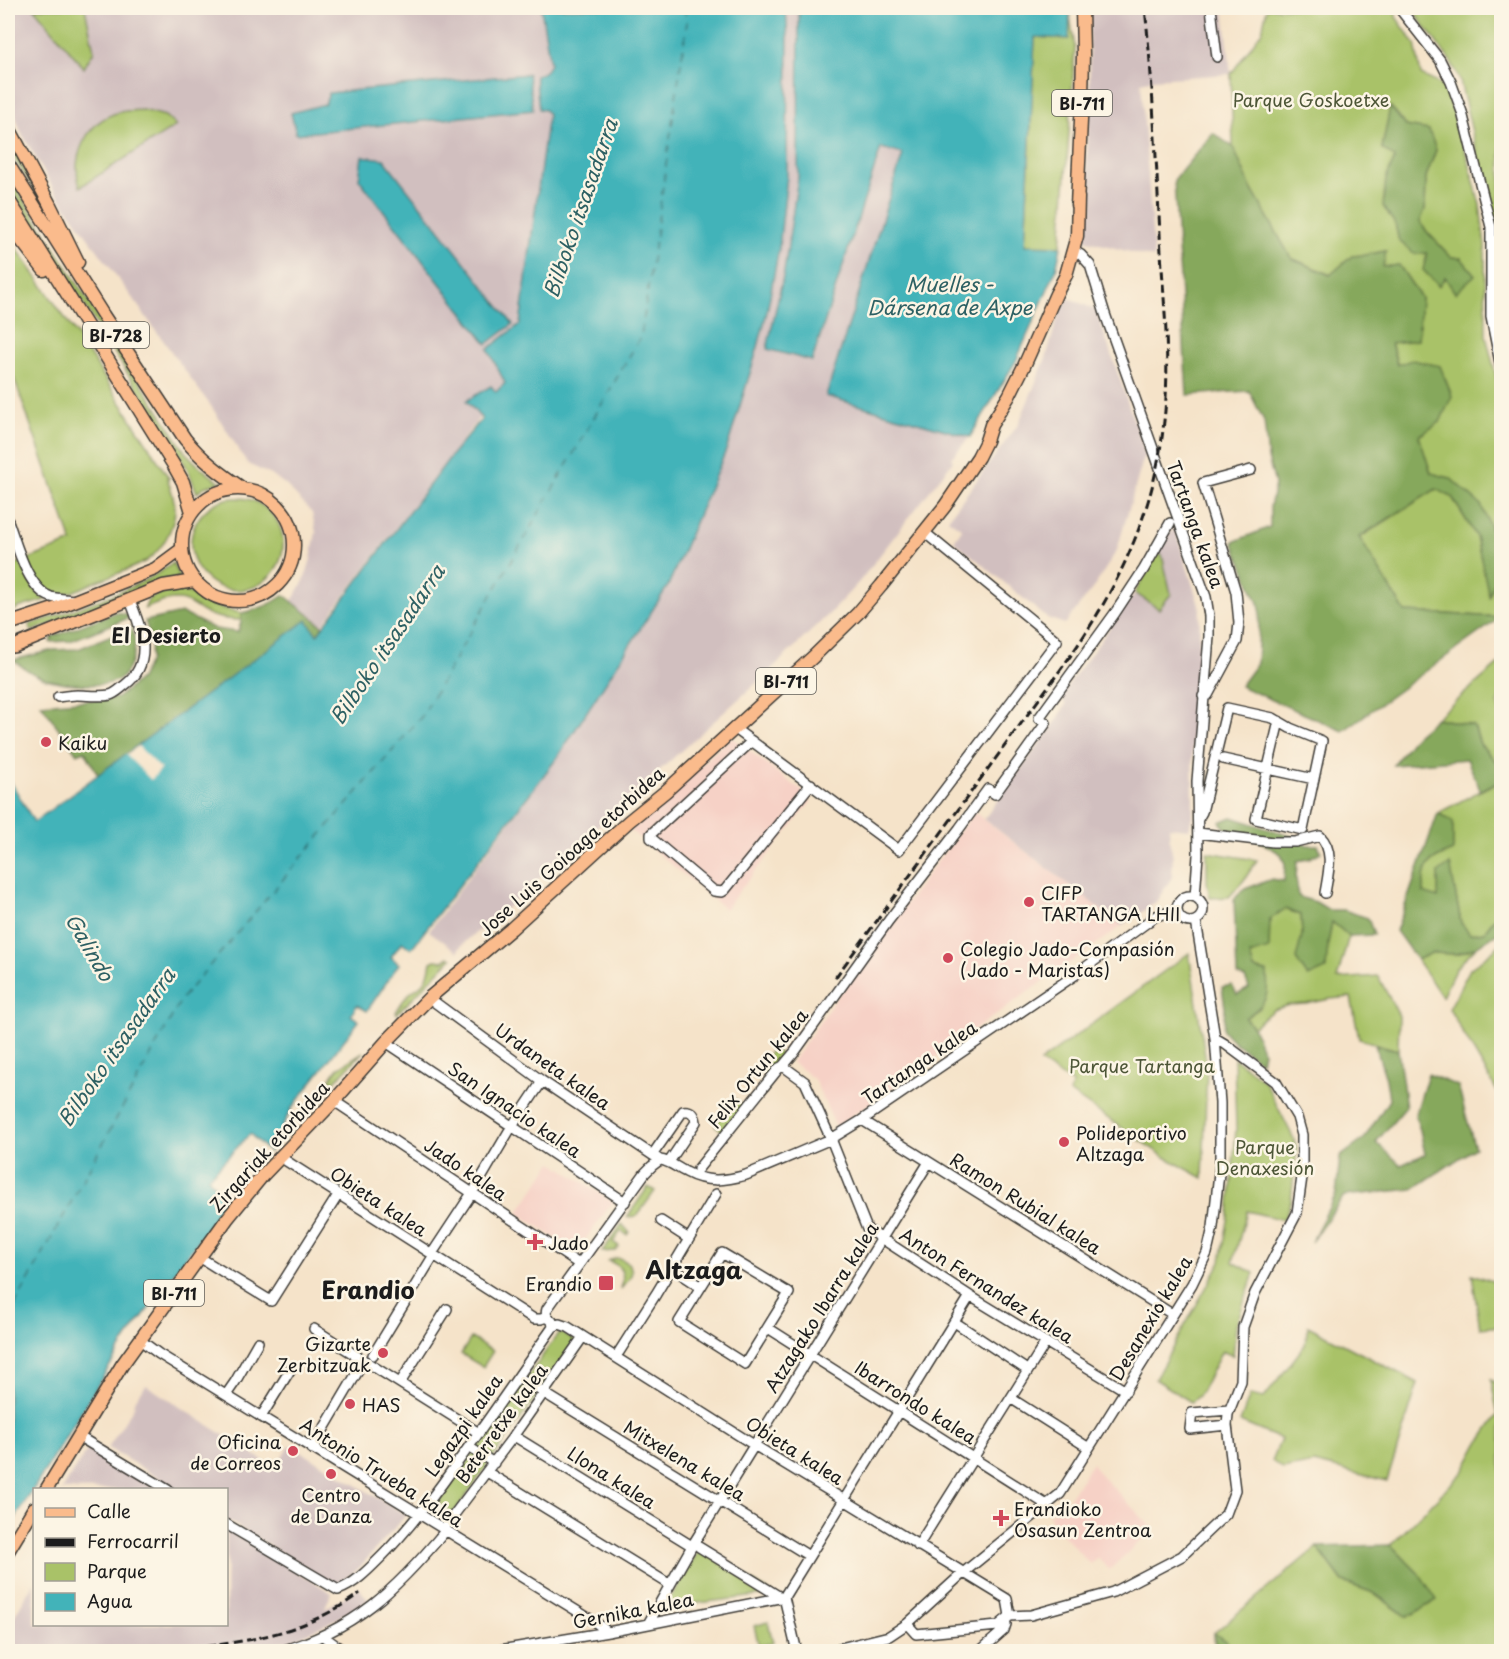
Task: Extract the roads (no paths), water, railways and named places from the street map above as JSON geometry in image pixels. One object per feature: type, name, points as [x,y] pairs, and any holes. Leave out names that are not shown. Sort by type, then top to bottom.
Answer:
[{"type":"main road","name":"BI-711","points":[[1056,294],[1078,197],[1083,65],[1082,8]]},
{"type":"main road","points":[[8,126],[49,203],[103,315]]},
{"type":"main road","name":"BI-728","points":[[8,164],[103,315],[185,439],[211,466],[243,489],[260,494],[276,503],[287,518],[294,536],[294,554],[288,571],[277,586],[262,596],[244,601],[225,600],[208,593],[194,581]]},
{"type":"main road","name":"Jose Luis Goioaga etorbidea","points":[[429,998],[511,929],[813,657],[858,613],[924,532],[978,457],[991,424],[1014,386],[1066,275],[1077,236],[1078,197]]},
{"type":"main road","name":"BI-728","points":[[8,199],[173,464],[183,482],[192,512]]},
{"type":"main road","points":[[8,223],[85,323]]},
{"type":"main road","points":[[11,647],[162,586],[194,581],[185,566],[182,549],[184,530],[192,512],[206,499],[223,490],[243,489]]},
{"type":"main road","points":[[8,624],[155,569],[182,549]]},
{"type":"main road","name":"BI-711","points":[[386,1042],[429,998]]},
{"type":"main road","name":"Zirgariak etorbidea","points":[[47,1488],[110,1383],[234,1210],[283,1159],[386,1042]]},
{"type":"main road","points":[[8,1551],[33,1510]]},
{"type":"street","points":[[8,16],[9,8]]},
{"type":"street","points":[[1211,8],[1217,57]]},
{"type":"street","points":[[1399,8],[1440,60],[1462,112],[1491,227],[1491,317],[1502,373]]},
{"type":"street","name":"Tartanga kalea","points":[[1074,251],[1090,265],[1105,314],[1206,597],[1209,637],[1197,781],[1198,833],[1195,897]]},
{"type":"street","points":[[1203,696],[1208,695],[1237,641],[1239,623],[1236,592],[1203,483],[1251,470]]},
{"type":"street","points":[[8,521],[25,566],[36,585],[51,597],[77,600]]},
{"type":"street","name":"Felix Ortun kalea","points":[[698,1169],[772,1076],[794,1053],[987,789],[995,794],[1046,723],[1039,718],[1144,570],[1170,523]]},
{"type":"street","points":[[734,728],[900,850],[1057,641],[924,532]]},
{"type":"street","points":[[58,697],[111,695],[129,682],[135,674],[142,660],[144,644],[129,600]]},
{"type":"street","points":[[1197,821],[1202,812],[1227,708],[1273,718],[1279,721],[1290,728],[1322,741],[1303,830],[1256,819],[1279,721]]},
{"type":"street","points":[[752,741],[651,834],[651,838],[718,893],[725,890],[811,784]]},
{"type":"street","points":[[1224,759],[1314,779]]},
{"type":"street","points":[[1198,833],[1273,842],[1296,842],[1320,836],[1326,842],[1329,851],[1325,893]]},
{"type":"street","points":[[1195,897],[1202,903],[1202,915],[1192,923],[1183,921],[1178,914],[1177,906],[1182,898],[1195,897]]},
{"type":"street","name":"Tartanga kalea","points":[[661,1158],[687,1173],[708,1180],[733,1178],[831,1139],[1075,975],[1156,916],[1177,910]]},
{"type":"street","name":"Desanexio kalea","points":[[824,1652],[889,1636],[908,1624],[963,1573],[1060,1494],[1192,1284],[1207,1253],[1213,1227],[1220,1164],[1220,1103],[1215,1038],[1196,921]]},
{"type":"street","name":"Urdaneta kalea","points":[[429,998],[542,1081],[661,1158]]},
{"type":"street","points":[[908,1624],[916,1634],[998,1626],[1010,1616],[1031,1615],[1113,1592],[1182,1556],[1226,1514],[1235,1490],[1227,1425],[1229,1410],[1241,1381],[1243,1327],[1255,1293],[1297,1213],[1302,1177],[1302,1135],[1297,1117],[1276,1082],[1215,1038]]},
{"type":"street","name":"San Ignacio kalea","points":[[386,1042],[625,1202]]},
{"type":"street","name":"Anton Fernandez kalea","points":[[783,1066],[805,1082],[831,1139],[867,1229],[969,1296],[1126,1391]]},
{"type":"street","points":[[515,1122],[541,1083]]},
{"type":"street","name":"Jado kalea","points":[[334,1101],[579,1264]]},
{"type":"street","points":[[683,1111],[692,1112],[696,1117],[696,1122],[661,1158],[683,1111]]},
{"type":"street","name":"Ramon Rubial kalea","points":[[862,1120],[1172,1314]]},
{"type":"street","points":[[476,1187],[509,1131]]},
{"type":"street","name":"Legazpi kalea","points":[[228,1525],[338,1590],[347,1587],[372,1566],[419,1514],[479,1433],[551,1322],[546,1313],[547,1309],[645,1173],[661,1158]]},
{"type":"street","name":"Obieta kalea","points":[[283,1159],[534,1319],[568,1327],[754,1445],[1006,1599],[1010,1616]]},
{"type":"street","name":"Atzagako Ibarra kalea","points":[[648,1624],[669,1584],[696,1546],[720,1500],[929,1162]]},
{"type":"street","points":[[619,1352],[716,1194]]},
{"type":"street","points":[[199,1257],[271,1301],[338,1195]]},
{"type":"street","points":[[312,1449],[470,1196]]},
{"type":"street","points":[[662,1221],[689,1239]]},
{"type":"street","points":[[722,1253],[789,1293],[745,1364],[679,1322],[701,1287],[722,1253]]},
{"type":"street","points":[[672,1268],[701,1287]]},
{"type":"street","points":[[797,1652],[781,1596],[809,1556],[969,1296]]},
{"type":"street","points":[[400,1383],[447,1310]]},
{"type":"street","points":[[959,1326],[1024,1368]]},
{"type":"street","name":"Ibarrondo kalea","points":[[768,1328],[1047,1505]]},
{"type":"street","points":[[314,1329],[369,1358],[400,1383],[479,1433]]},
{"type":"street","name":"Antonio Trueba kalea","points":[[140,1340],[312,1449],[419,1514],[446,1527],[608,1632]]},
{"type":"street","name":"Beterretxe kalea","points":[[278,1652],[323,1636],[352,1620],[398,1584],[421,1560],[494,1463],[580,1341]]},
{"type":"street","points":[[225,1395],[258,1342]]},
{"type":"street","points":[[918,1546],[1046,1342]]},
{"type":"street","points":[[261,1417],[292,1367]]},
{"type":"street","name":"Mitxelena kalea","points":[[523,1380],[809,1556]]},
{"type":"street","points":[[1011,1398],[1089,1448]]},
{"type":"street","points":[[1227,1425],[1190,1429],[1192,1413],[1229,1410]]},
{"type":"street","name":"Llona kalea","points":[[514,1436],[781,1596]]},
{"type":"street","points":[[78,1437],[165,1488]]},
{"type":"street","points":[[472,1449],[494,1463]]},
{"type":"street","points":[[487,1472],[669,1584]]},
{"type":"street","name":"Gernika kalea","points":[[488,1652],[608,1632],[781,1596]]},
{"type":"street","points":[[979,1652],[1004,1630],[1010,1616]]},
{"type":"street","points":[[323,1636],[345,1652]]},
{"type":"water","points":[[541,8],[786,8],[788,40],[787,176],[779,248],[758,347],[727,448],[668,586],[557,758],[411,949],[402,942],[391,957],[399,964],[367,1011],[357,1005],[351,1015],[359,1021],[292,1108],[269,1152],[250,1134],[208,1178],[228,1200],[127,1338],[8,1530],[8,777],[34,822],[307,620],[317,635],[454,452],[482,419],[466,401],[491,386],[496,392],[505,383],[488,349],[520,324],[548,114],[545,110],[539,109],[535,75],[544,72],[550,64]]},
{"type":"water","name":"Muelles - Dársena de Axpe","points":[[799,8],[1070,8],[1069,39],[1035,37],[1025,245],[1061,246],[1056,270],[1016,361],[970,437],[826,396],[903,154],[881,148],[812,361],[767,349],[784,272],[798,177]]},
{"type":"water","points":[[528,74],[533,110],[296,134],[291,113],[325,104],[329,93]]},
{"type":"water","points":[[362,156],[384,159],[513,324],[487,344],[359,179]]},
{"type":"railway","points":[[835,978],[1087,631],[1104,603],[1132,546],[1153,485],[1164,421],[1167,374],[1154,121],[1145,8]]},
{"type":"railway","points":[[166,1652],[243,1641],[291,1629],[314,1620],[360,1593]]},
{"type":"place","name":"Kaiku","points":[[46,742]]},
{"type":"place","name":"CIFP TARTANGA LHII","points":[[1029,902]]},
{"type":"place","name":"Colegio Jado-Compasión (Jado - Maristas)","points":[[948,958]]},
{"type":"place","name":"Polideportivo Altzaga","points":[[1064,1142]]},
{"type":"place","name":"Jado","points":[[535,1242]]},
{"type":"place","name":"Erandio","points":[[606,1283]]},
{"type":"place","name":"Gizarte Zerbitzuak","points":[[383,1353]]},
{"type":"place","name":"HAS","points":[[350,1404]]},
{"type":"place","name":"Oficina de Correos","points":[[293,1451]]},
{"type":"place","name":"Centro de Danza","points":[[331,1474]]},
{"type":"place","name":"Erandioko Osasun Zentroa","points":[[1001,1518]]},
{"type":"district","name":"El Desierto","points":[[166,635]]},
{"type":"district","name":"Altzaga","points":[[694,1269]]},
{"type":"district","name":"Erandio","points":[[368,1289]]},
{"type":"park label","name":"Parque Goskoetxe","points":[[1311,99]]},
{"type":"park label","name":"Parque Tartanga","points":[[1142,1065]]},
{"type":"park label","name":"Parque Denaxesión","points":[[1265,1156]]},
{"type":"water label","name":"Bilboko itsasadarra","points":[[580,208]]},
{"type":"water label","name":"Bilboko itsasadarra","points":[[387,644]]},
{"type":"water label","name":"Galindo","points":[[90,947]]},
{"type":"water label","name":"Bilboko itsasadarra","points":[[116,1047]]}]
